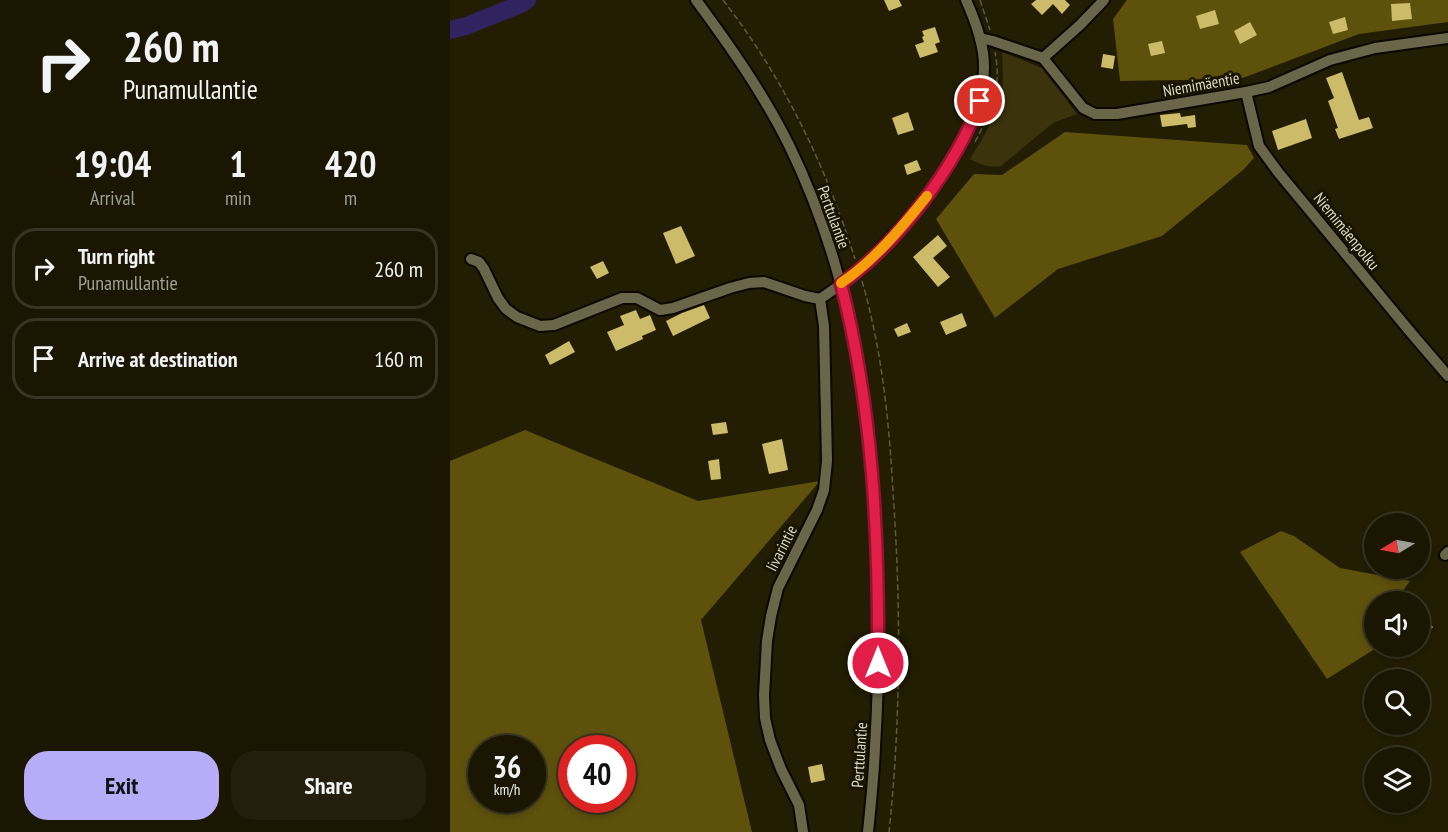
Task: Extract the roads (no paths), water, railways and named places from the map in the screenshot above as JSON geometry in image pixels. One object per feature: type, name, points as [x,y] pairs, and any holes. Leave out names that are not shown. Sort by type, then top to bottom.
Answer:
[{"type":"street","name":"Perttulantie","points":[[696,0],[760,92],[789,146],[822,225],[851,323],[864,396],[872,469],[877,557],[878,663],[875,746],[868,832]]},
{"type":"street","points":[[471,259],[479,262],[484,269],[506,309],[517,317],[540,326],[554,325],[622,298],[637,298],[660,310],[673,308],[749,283],[764,282],[805,296],[820,298],[859,271],[891,239],[929,194],[964,138],[980,101],[984,64],[980,38],[966,0]]},
{"type":"street","points":[[980,38],[1043,58],[1104,0]]},
{"type":"street","name":"Niemimäentie","points":[[1043,58],[1083,108],[1095,114],[1117,114],[1269,87],[1330,60],[1375,48],[1448,38]]},
{"type":"street","name":"Niemimäenpolku","points":[[1246,92],[1259,146],[1278,172],[1448,376]]},
{"type":"street","name":"Iivarintie","points":[[803,832],[799,804],[781,769],[770,740],[765,718],[764,695],[767,641],[778,588],[817,510],[824,490],[827,461],[826,413],[824,326],[820,298]]},
{"type":"waterway","points":[[450,30],[466,26],[527,0]]}]
